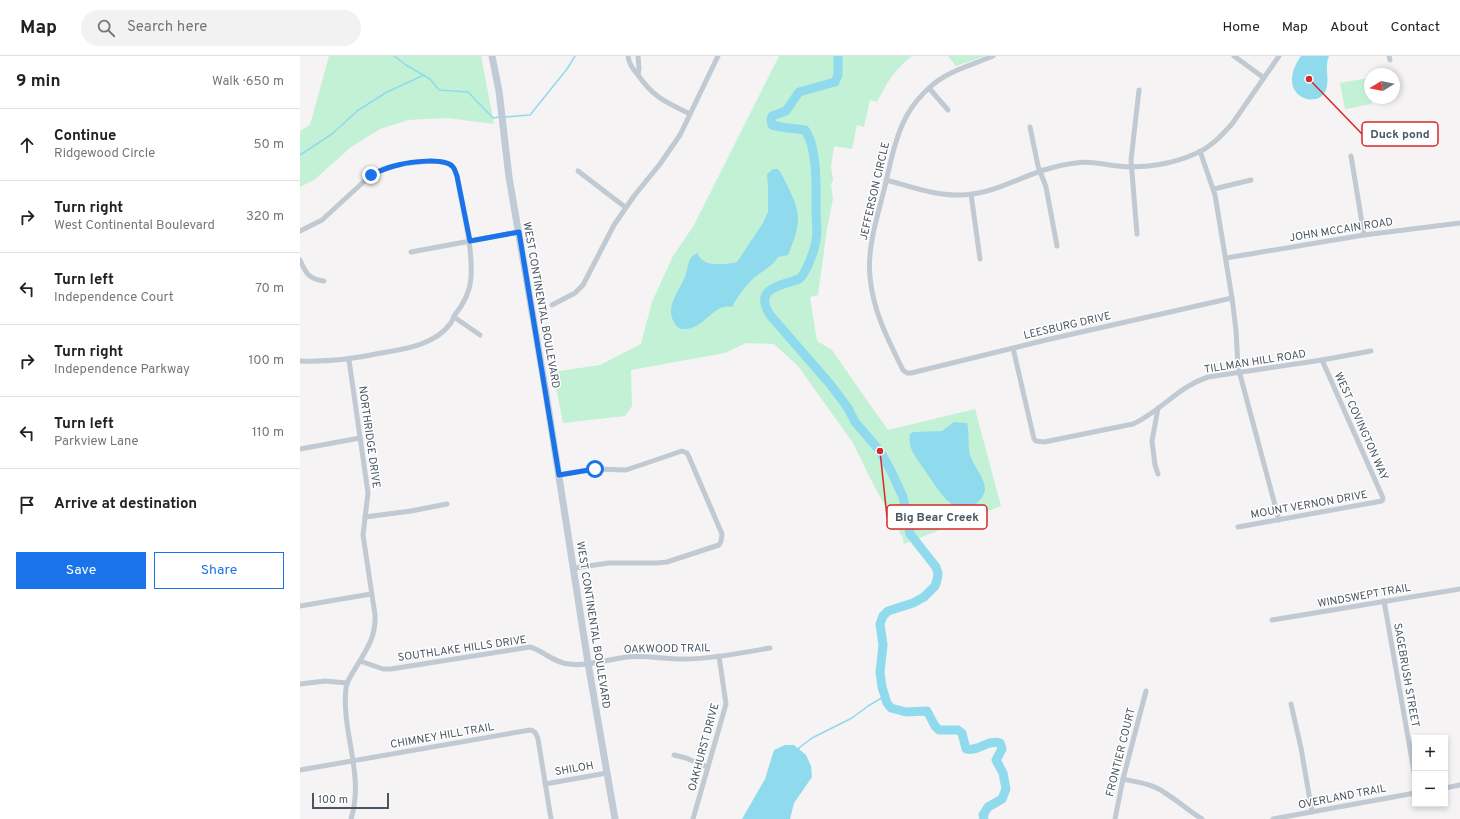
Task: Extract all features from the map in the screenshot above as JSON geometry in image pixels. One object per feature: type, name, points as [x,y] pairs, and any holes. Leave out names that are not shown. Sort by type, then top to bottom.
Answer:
[{"type":"main road","name":"WEST CONTINENTAL BOULEVARD","points":[[492,56],[499,96],[509,177],[559,475],[588,663],[615,819]]},
{"type":"street","points":[[628,56],[633,69],[655,96],[662,101],[690,114]]},
{"type":"street","points":[[638,56],[638,75]]},
{"type":"street","points":[[552,305],[576,293],[583,285],[614,225],[625,208],[670,150],[690,114],[718,56]]},
{"type":"street","name":"JEFFERSON CIRCLE","points":[[907,373],[903,370],[880,320],[870,277],[870,259],[875,227],[893,153],[905,119],[912,107],[929,88],[943,78],[993,56]]},
{"type":"street","points":[[1234,56],[1264,78]]},
{"type":"street","points":[[886,180],[934,193],[959,196],[1012,183],[1040,172],[1085,161],[1131,167],[1145,167],[1174,161],[1200,151],[1224,134],[1279,56]]},
{"type":"street","points":[[929,88],[948,110]]},
{"type":"street","points":[[1138,234],[1131,167],[1139,90]]},
{"type":"street","points":[[1030,127],[1040,172],[1046,187],[1057,246]]},
{"type":"street","points":[[1200,151],[1214,189],[1232,298],[1240,372],[1279,520]]},
{"type":"street","points":[[1351,156],[1364,235]]},
{"type":"street","points":[[300,231],[322,220],[371,175],[399,164],[439,162],[450,165],[454,168],[457,176],[470,241],[471,272],[469,290],[465,302],[444,330],[423,343],[413,347],[348,360],[300,361]]},
{"type":"street","points":[[578,171],[625,208]]},
{"type":"street","points":[[1214,189],[1251,180]]},
{"type":"street","points":[[971,194],[980,259]]},
{"type":"street","name":"JOHN MCCAIN ROAD","points":[[1226,258],[1364,235],[1460,223]]},
{"type":"street","points":[[411,252],[519,232]]},
{"type":"street","points":[[300,260],[311,278],[315,280],[324,280]]},
{"type":"street","name":"LEESBURG DRIVE","points":[[907,373],[1232,298]]},
{"type":"street","points":[[454,317],[480,335]]},
{"type":"street","name":"TILLMAN HILL ROAD","points":[[1014,348],[1034,439],[1036,441],[1044,442],[1133,424],[1146,418],[1180,391],[1208,377],[1371,351]]},
{"type":"street","name":"NORTHRIDGE DRIVE","points":[[348,360],[368,493],[363,535],[375,616],[374,633],[371,643],[348,683],[346,718],[353,761],[356,793],[351,819]]},
{"type":"street","name":"WEST COVINGTON WAY","points":[[1322,360],[1383,498],[1382,501]]},
{"type":"street","points":[[1158,408],[1152,441],[1155,465],[1158,474]]},
{"type":"street","points":[[300,449],[360,438]]},
{"type":"street","points":[[559,475],[595,469],[626,470],[682,451],[689,457],[722,534],[719,545],[674,560],[657,563],[609,563],[574,568]]},
{"type":"street","name":"MOUNT VERNON DRIVE","points":[[1238,527],[1382,501]]},
{"type":"street","points":[[365,517],[412,511],[447,504]]},
{"type":"street","name":"WINDSWEPT TRAIL","points":[[1272,620],[1460,589]]},
{"type":"street","points":[[300,606],[372,594]]},
{"type":"street","name":"SAGEBRUSH STREET","points":[[1384,601],[1414,771]]},
{"type":"street","name":"SOUTHLAKE HILLS DRIVE","points":[[360,661],[383,669],[391,669],[530,647],[560,663],[570,665],[588,663]]},
{"type":"street","name":"OAKWOOD TRAIL","points":[[588,663],[628,657],[703,659],[770,648]]},
{"type":"street","name":"OAKHURST DRIVE","points":[[694,819],[707,767],[726,704],[719,656]]},
{"type":"street","points":[[300,684],[325,680],[348,683]]},
{"type":"street","name":"FRONTIER COURT","points":[[1115,819],[1123,779],[1146,691]]},
{"type":"street","points":[[1291,704],[1301,748],[1312,812]]},
{"type":"street","name":"CHIMNEY HILL TRAIL","points":[[300,770],[530,730],[536,733],[538,739],[545,784]]},
{"type":"street","points":[[674,756],[686,758],[707,767]]},
{"type":"street","name":"SHILOH","points":[[545,784],[607,773]]},
{"type":"street","points":[[1123,779],[1159,789],[1202,819]]},
{"type":"street","points":[[545,784],[551,819]]},
{"type":"street","points":[[1448,787],[1460,785]]},
{"type":"street","name":"OVERLAND TRAIL","points":[[1273,819],[1412,794]]},
{"type":"green space","points":[[329,56],[481,56],[494,124],[447,118],[408,120],[380,129],[351,147],[314,180],[300,187],[300,131],[310,125]]},
{"type":"green space","points":[[779,56],[912,56],[900,66],[877,102],[870,100],[864,127],[857,125],[852,149],[834,146],[831,167],[833,199],[827,229],[818,295],[810,297],[817,341],[832,350],[888,430],[975,409],[1001,506],[904,544],[903,538],[873,484],[853,443],[798,366],[774,344],[746,343],[725,353],[631,370],[632,406],[625,416],[563,423],[553,372],[600,365],[641,344],[652,302],[673,256],[694,225]]},
{"type":"green space","points":[[948,56],[985,56],[956,66]]},
{"type":"green space","points":[[1364,79],[1364,104],[1372,104],[1345,109],[1340,83]]},
{"type":"water","points":[[1301,56],[1329,56],[1327,64],[1326,90],[1321,96],[1315,99],[1307,99],[1300,96],[1294,90],[1292,81],[1294,70]]},
{"type":"water","points":[[773,169],[778,169],[781,173],[798,213],[797,228],[788,255],[778,257],[770,266],[755,277],[742,291],[732,307],[719,309],[697,326],[683,329],[679,328],[672,317],[671,311],[673,300],[686,275],[689,261],[693,255],[697,253],[702,260],[710,264],[737,262],[763,223],[768,212],[767,174]]},
{"type":"water","points":[[954,422],[967,423],[970,455],[983,480],[985,489],[979,501],[968,508],[960,508],[953,505],[940,493],[917,459],[910,445],[909,439],[910,434],[913,432],[942,431]]},
{"type":"water","points":[[785,745],[794,745],[806,755],[811,766],[812,777],[794,803],[790,819],[742,819],[765,779],[774,750]]},
{"type":"waterway","points":[[394,56],[430,79],[439,90],[468,92],[493,118],[499,117]]},
{"type":"waterway","points":[[505,117],[530,115],[567,69],[575,56]]},
{"type":"waterway","points":[[838,56],[838,75],[835,82],[799,92],[786,111],[772,116],[772,125],[805,130],[809,138],[814,158],[816,181],[817,233],[812,255],[802,276],[799,279],[777,286],[771,290],[765,299],[766,306],[770,315],[830,384],[848,408],[855,422],[880,451],[903,497],[910,534],[936,567],[938,574],[935,586],[924,597],[913,603],[888,611],[883,616],[880,624],[883,645],[880,672],[882,687],[887,703],[891,708],[906,712],[927,711],[935,726],[939,730],[958,730],[962,733],[966,749],[975,749],[996,742],[1000,743],[1002,749],[996,760],[1003,773],[1006,789],[1002,799],[988,807],[983,815],[984,819]]},
{"type":"waterway","points":[[300,155],[332,134],[357,111],[387,92],[424,75]]},
{"type":"waterway","points":[[798,750],[812,738],[852,718],[885,696]]},
{"type":"place","name":"Duck pond","points":[[1309,79]]},
{"type":"place","name":"Big Bear Creek","points":[[880,451]]},
{"type":"route","points":[[371,175],[399,164],[439,162],[450,165],[454,168],[457,176],[470,241],[519,232],[559,475],[595,469]]}]
